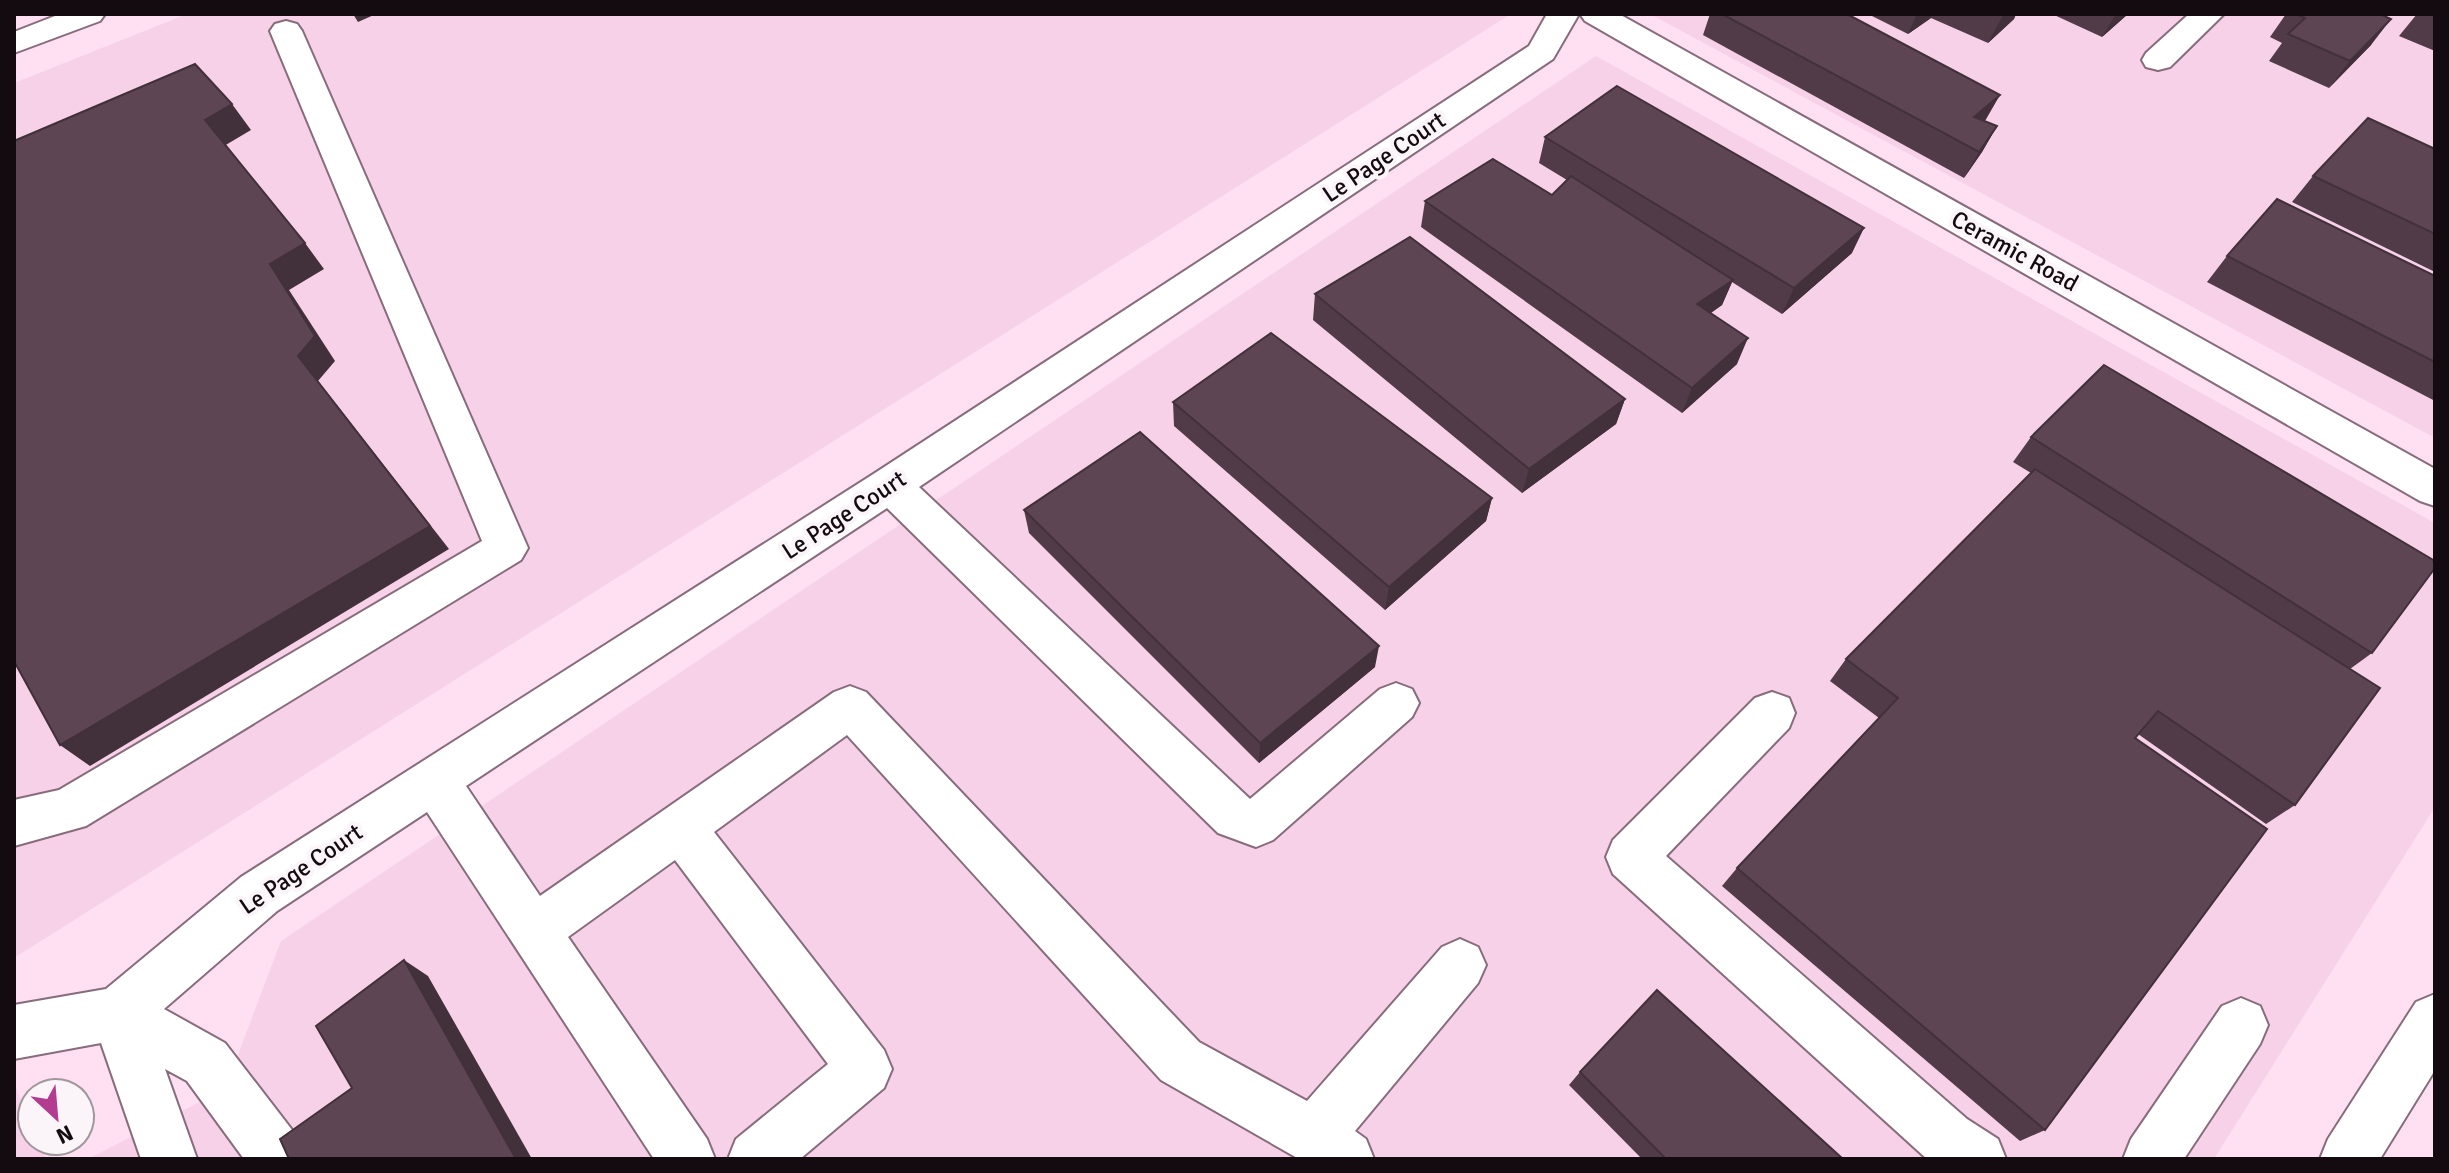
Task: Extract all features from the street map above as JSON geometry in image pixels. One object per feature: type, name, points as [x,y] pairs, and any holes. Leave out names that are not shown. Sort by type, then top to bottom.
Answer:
[{"type":"street","points":[[14,43],[89,14]]},
{"type":"street","name":"Le Page Court","points":[[118,1013],[259,894],[890,485],[1542,52],[1563,14]]},
{"type":"street","name":"Ceramic Road","points":[[1596,14],[2435,489]]},
{"type":"street","points":[[2158,60],[2208,14]]},
{"type":"street","points":[[14,823],[69,810],[506,548],[286,31]]},
{"type":"street","points":[[890,485],[1235,817],[1256,824],[1396,703]]},
{"type":"street","points":[[534,931],[850,706],[1180,1061],[1330,1147],[1460,965]]},
{"type":"street","points":[[1772,713],[1631,857],[1947,1139],[1978,1159]]},
{"type":"street","points":[[434,780],[687,1159]]},
{"type":"street","points":[[680,827],[865,1069],[756,1159]]},
{"type":"street","points":[[118,1013],[169,1159]]},
{"type":"street","points":[[14,1032],[118,1013],[206,1062],[279,1159]]},
{"type":"street","points":[[2348,1159],[2435,1021]]},
{"type":"street","points":[[2151,1159],[2241,1025]]},
{"type":"shaded area","points":[[187,14],[1511,14],[14,958],[14,83]]},
{"type":"shaded area","points":[[1650,14],[2435,14],[2435,438]]},
{"type":"shaded area","points":[[1596,56],[2435,523],[2435,807],[2214,1159],[88,1159],[225,1089],[281,941]]},
{"type":"shaded area","points":[[14,1083],[16,1157],[46,1159],[14,1159]]},
{"type":"building","points":[[1722,14],[1847,14],[2000,95],[1974,117],[1997,126],[1979,152]]},
{"type":"building","points":[[2296,14],[2380,14],[2391,19],[2350,61],[2288,34],[2305,18]]},
{"type":"building","points":[[195,64],[232,104],[205,120],[305,243],[270,264],[315,336],[298,356],[430,526],[60,745],[14,661],[14,141]]},
{"type":"building","points":[[1617,86],[1864,228],[1794,288],[1545,137]]},
{"type":"building","points":[[2368,118],[2435,149],[2435,234],[2313,176]]},
{"type":"building","points":[[1493,159],[1552,195],[1571,176],[1733,280],[1697,304],[1748,338],[1692,388],[1425,201]]},
{"type":"building","points":[[2277,199],[2435,276],[2435,362],[2227,256]]},
{"type":"building","points":[[1410,237],[1625,399],[1529,469],[1315,294]]},
{"type":"building","points":[[1271,333],[1492,498],[1389,587],[1173,402]]},
{"type":"building","points":[[2104,365],[2435,561],[2435,568],[2372,653],[2031,437]]},
{"type":"building","points":[[1140,432],[1379,646],[1260,743],[1024,510]]},
{"type":"building","points":[[2035,469],[2380,688],[2295,805],[2158,711],[2135,738],[2267,829],[2045,1130],[1737,868],[1898,698],[1846,659]]},
{"type":"building","points":[[404,960],[516,1159],[289,1159],[280,1139],[352,1088],[316,1026]]},
{"type":"building","points":[[1657,990],[1843,1159],[1666,1159],[1580,1072]]}]
